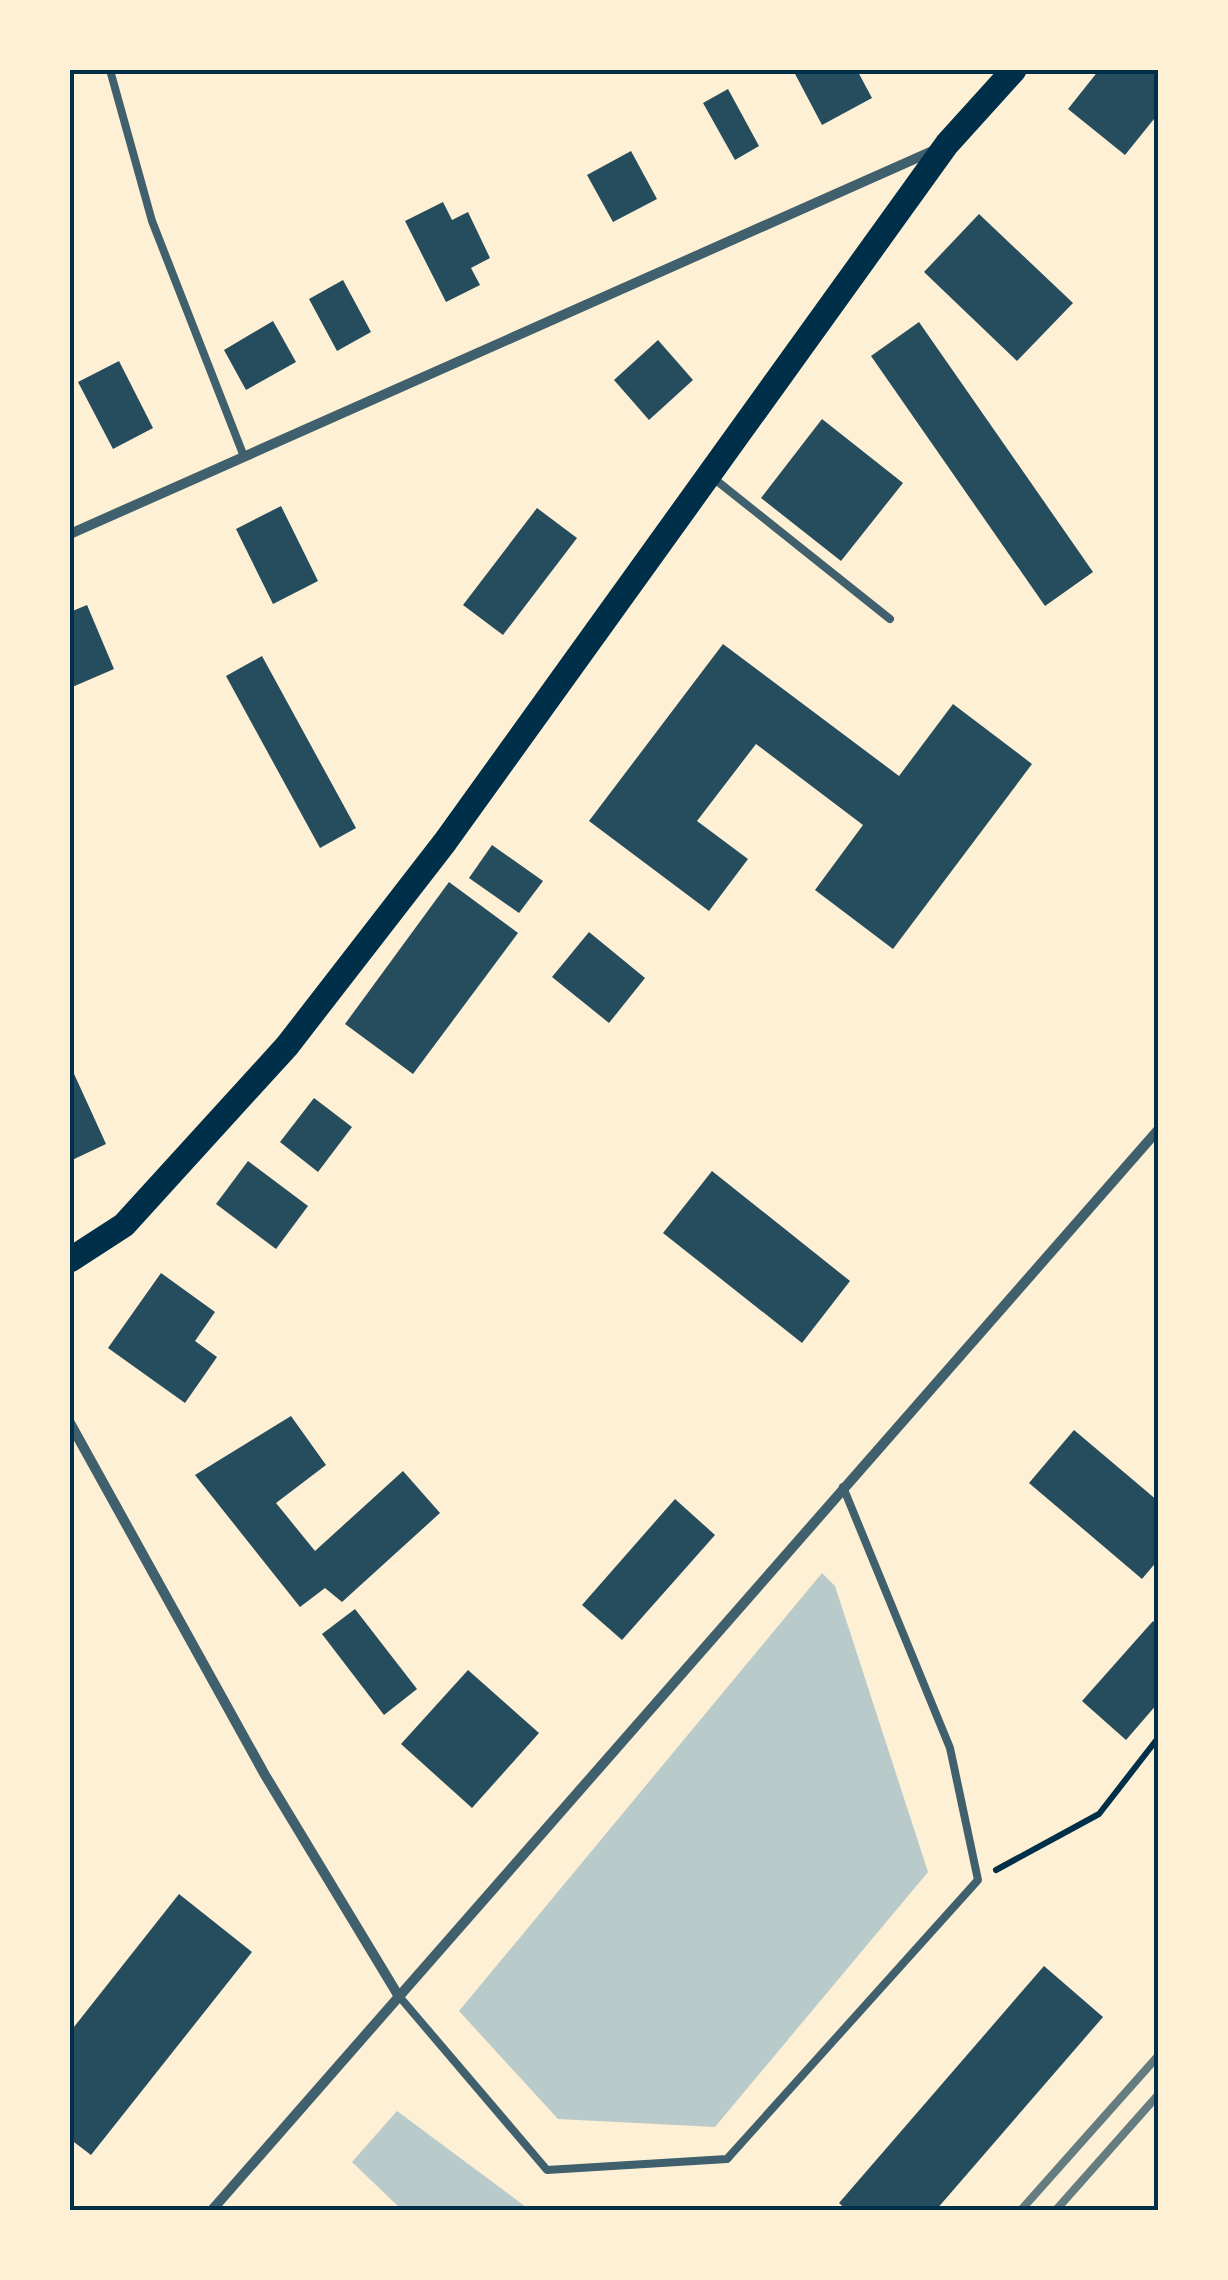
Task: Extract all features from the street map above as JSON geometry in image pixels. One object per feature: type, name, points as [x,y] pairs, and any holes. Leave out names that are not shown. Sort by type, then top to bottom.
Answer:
[{"type":"main road","points":[[70,1260],[124,1225],[287,1046],[445,842],[946,144],[1014,70]]},
{"type":"street","points":[[70,534],[946,144]]},
{"type":"street","points":[[212,2210],[1158,1130]]},
{"type":"street","points":[[70,1422],[265,1775],[398,1995]]},
{"type":"lane","points":[[110,70],[152,222],[243,454]]},
{"type":"lane","points":[[708,474],[890,619]]},
{"type":"lane","points":[[398,1995],[547,2170],[727,2159],[978,1880],[950,1748],[843,1487]]},
{"type":"path","points":[[978,1880],[1099,1814],[1158,1738]]},
{"type":"shaded area","points":[[822,1573],[835,1586],[928,1872],[715,2127],[558,2119],[459,2011]]},
{"type":"shaded area","points":[[397,2111],[530,2210],[402,2210],[352,2162]]},
{"type":"building","points":[[793,70],[857,70],[872,98],[822,125]]},
{"type":"building","points":[[1099,70],[1158,70],[1158,114],[1125,155],[1068,109]]},
{"type":"building","points":[[728,89],[759,146],[735,160],[703,103]]},
{"type":"building","points":[[631,151],[657,199],[613,222],[587,175]]},
{"type":"building","points":[[443,202],[452,220],[468,212],[490,258],[471,268],[480,285],[446,302],[405,221]]},
{"type":"building","points":[[979,214],[1073,303],[1017,361],[924,272]]},
{"type":"building","points":[[343,280],[371,332],[337,351],[309,299]]},
{"type":"building","points":[[273,321],[296,362],[246,390],[224,350]]},
{"type":"building","points":[[919,322],[1093,572],[1045,606],[871,356]]},
{"type":"building","points":[[658,340],[693,380],[649,420],[614,380]]},
{"type":"building","points":[[119,361],[153,428],[113,449],[78,382]]},
{"type":"building","points":[[822,419],[903,483],[841,561],[761,498]]},
{"type":"building","points":[[281,506],[318,581],[273,604],[236,529]]},
{"type":"building","points":[[537,508],[577,538],[503,635],[463,605]]},
{"type":"building","points":[[87,605],[114,669],[70,688],[70,612]]},
{"type":"building","points":[[723,644],[899,776],[953,704],[1032,764],[893,949],[815,890],[863,825],[756,744],[697,821],[748,859],[709,911],[589,821]]},
{"type":"building","points":[[262,656],[356,828],[320,848],[226,676]]},
{"type":"building","points":[[492,845],[543,881],[519,913],[469,878]]},
{"type":"building","points":[[449,882],[518,933],[413,1074],[345,1024]]},
{"type":"building","points":[[589,932],[645,978],[609,1023],[552,977]]},
{"type":"building","points":[[70,1065],[106,1144],[70,1161]]},
{"type":"building","points":[[314,1098],[352,1127],[318,1172],[280,1142]]},
{"type":"building","points":[[248,1161],[308,1206],[276,1249],[216,1204]]},
{"type":"building","points":[[712,1171],[850,1281],[802,1343],[663,1233]]},
{"type":"building","points":[[161,1273],[215,1312],[195,1341],[217,1357],[185,1403],[108,1348]]},
{"type":"building","points":[[291,1416],[326,1465],[276,1503],[315,1551],[403,1471],[440,1513],[342,1602],[325,1588],[300,1607],[195,1475]]},
{"type":"building","points":[[1074,1430],[1158,1501],[1158,1560],[1142,1579],[1029,1483]]},
{"type":"building","points":[[675,1499],[715,1535],[622,1640],[582,1605]]},
{"type":"building","points":[[355,1609],[417,1689],[384,1715],[322,1634]]},
{"type":"building","points":[[1153,1621],[1158,1626],[1158,1703],[1126,1740],[1082,1701]]},
{"type":"building","points":[[468,1670],[539,1733],[472,1808],[401,1744]]},
{"type":"building","points":[[179,1894],[252,1952],[91,2155],[70,2139],[70,2032]]},
{"type":"building","points":[[1044,1966],[1103,2017],[936,2210],[847,2210],[839,2203]]},
{"type":"railway","points":[[1021,2210],[1158,2056]]},
{"type":"railway","points":[[1056,2210],[1158,2095]]}]
